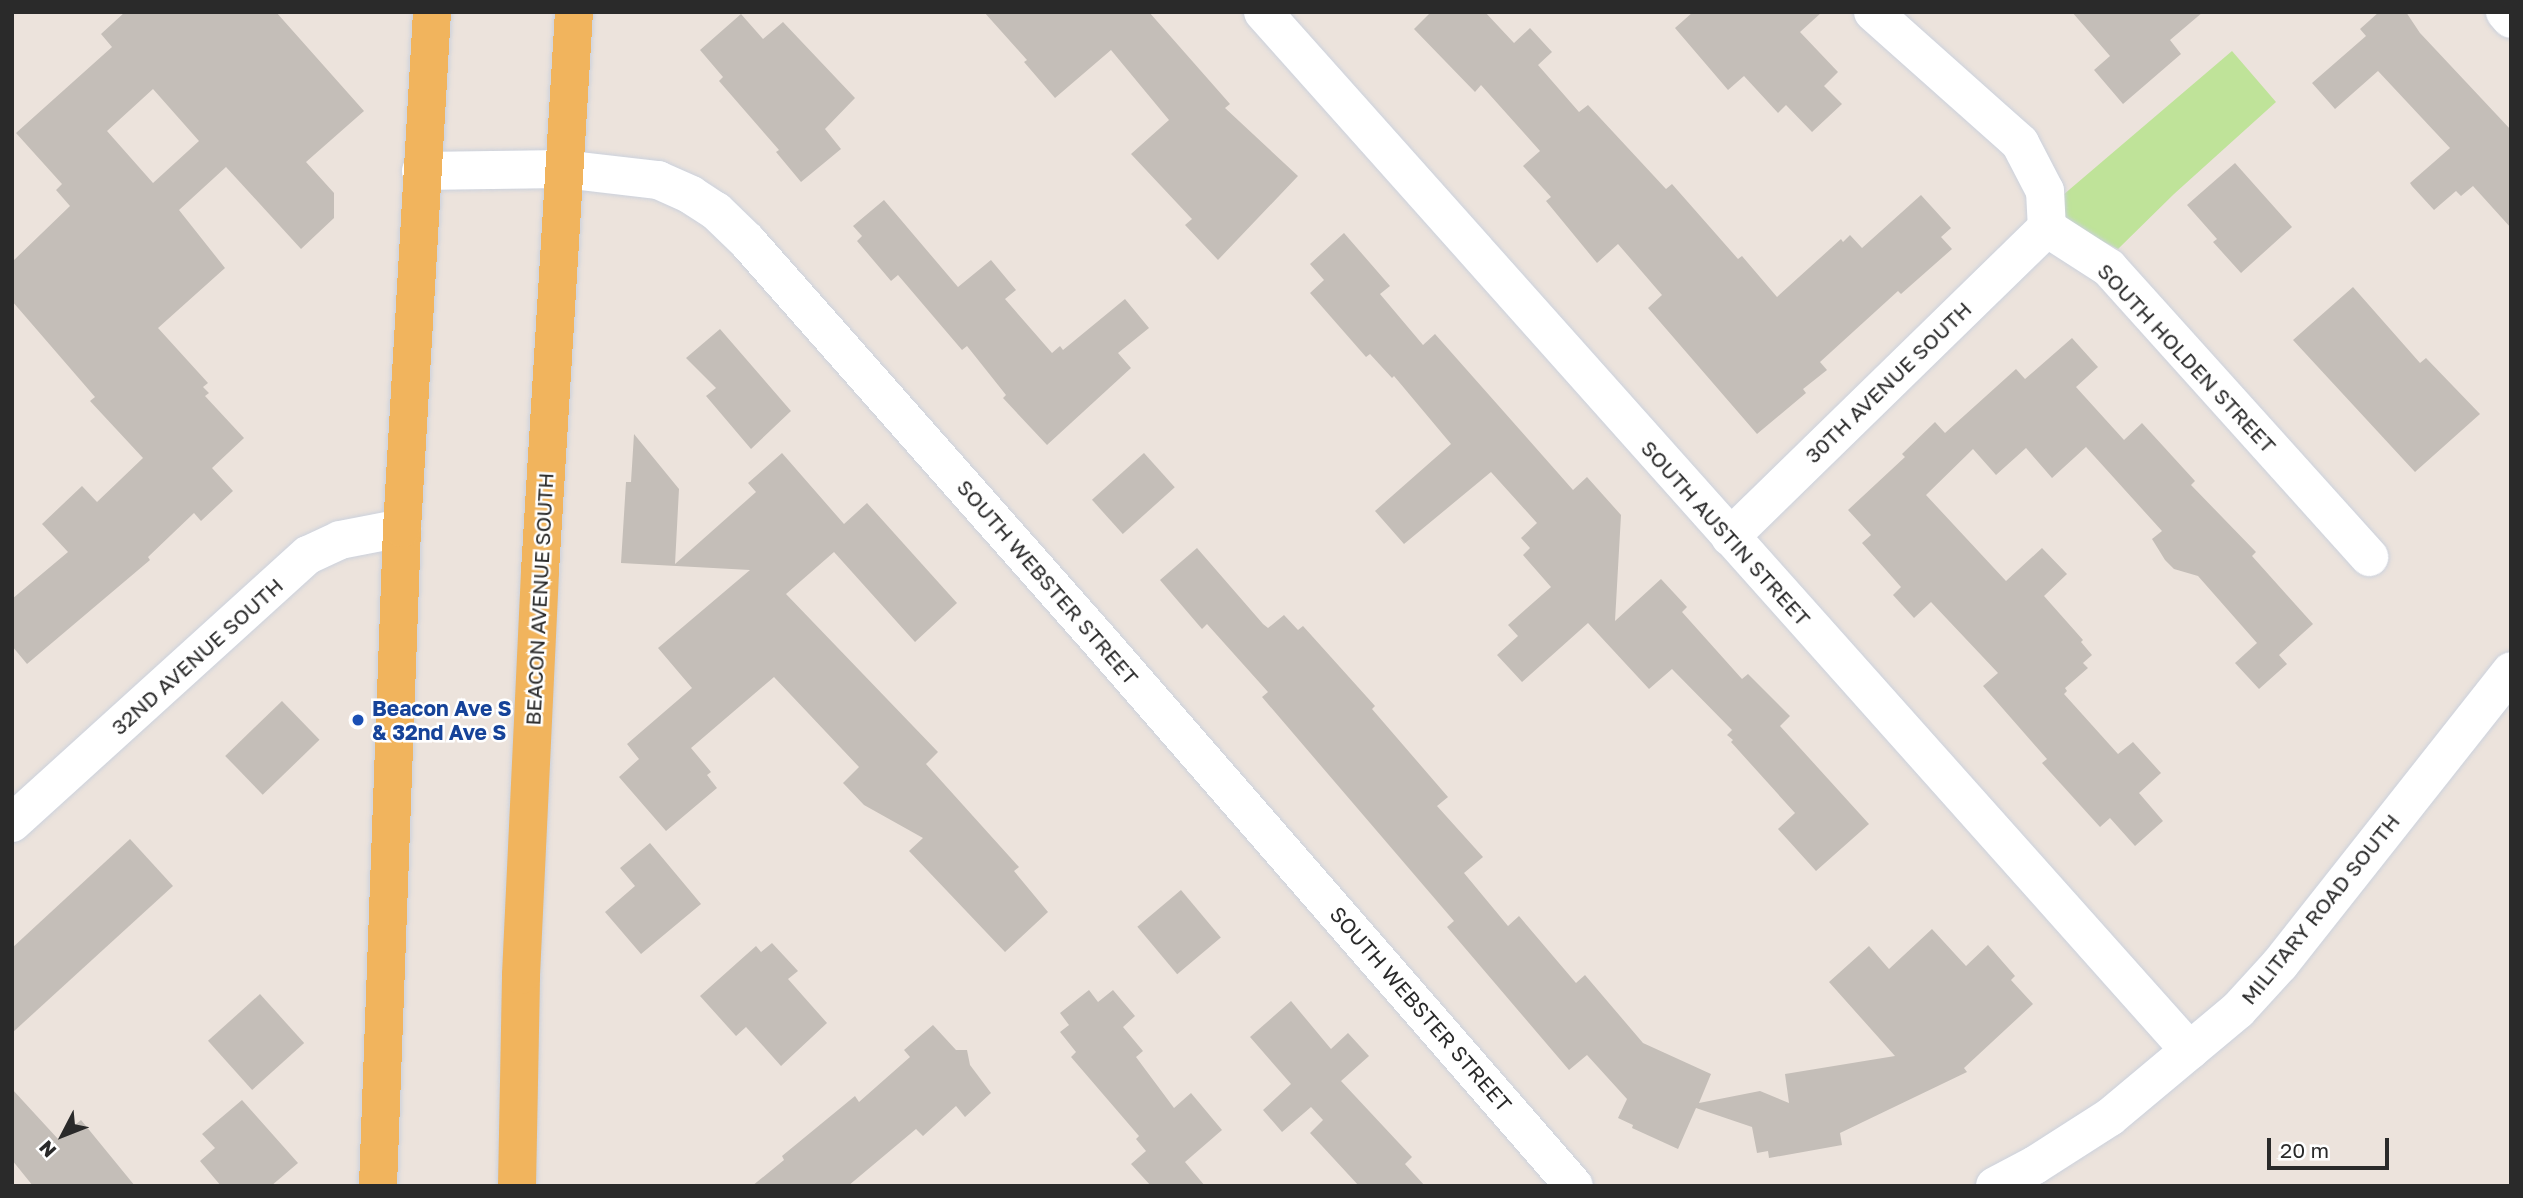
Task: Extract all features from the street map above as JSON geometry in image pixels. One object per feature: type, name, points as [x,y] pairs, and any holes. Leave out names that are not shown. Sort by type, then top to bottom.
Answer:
[{"type":"main road","points":[[378,1186],[402,528],[432,12]]},
{"type":"main road","name":"BEACON AVENUE SOUTH","points":[[517,1186],[522,975],[537,627],[574,12]]},
{"type":"street","name":"SOUTH AUSTIN STREET","points":[[1264,12],[2190,1051]]},
{"type":"street","points":[[1873,12],[2020,143],[2045,191],[2047,228]]},
{"type":"street","points":[[2505,12],[2511,19]]},
{"type":"street","name":"SOUTH WEBSTER STREET","points":[[421,171],[563,169],[658,180],[691,195],[716,211],[747,241],[1574,1186]]},
{"type":"street","name":"30TH AVENUE SOUTH","points":[[1730,537],[2047,228]]},
{"type":"street","name":"SOUTH HOLDEN STREET","points":[[2047,228],[2109,268],[2369,557]]},
{"type":"street","name":"32ND AVENUE SOUTH","points":[[12,823],[308,555],[340,540],[402,528]]},
{"type":"street","name":"MILITARY ROAD SOUTH","points":[[1995,1186],[2035,1165],[2110,1117],[2238,1010],[2280,964],[2511,671]]},
{"type":"green space","points":[[2232,51],[2276,102],[2174,194],[2118,249],[2088,234],[2057,212],[2056,201]]},
{"type":"building","points":[[125,12],[276,12],[364,111],[306,162],[334,193],[334,218],[301,249],[226,167],[179,210],[225,268],[158,328],[208,383],[203,387],[209,393],[205,396],[244,438],[212,468],[233,491],[201,521],[194,513],[148,557],[150,560],[27,664],[12,646],[12,599],[68,552],[42,524],[82,486],[97,502],[143,458],[90,401],[95,397],[12,301],[12,262],[70,206],[56,190],[62,184],[16,133],[112,47],[101,34]],"holes":[[[153,89],[199,141],[153,183],[107,131]]]},
{"type":"building","points":[[984,12],[1149,12],[1230,104],[1225,108],[1298,176],[1218,260],[1185,225],[1192,219],[1131,154],[1169,120],[1111,50],[1055,98],[1024,62],[1027,60]]},
{"type":"building","points":[[1431,12],[1485,12],[1514,43],[1530,28],[1552,52],[1538,65],[1579,112],[1588,105],[1666,189],[1672,184],[1738,259],[1742,256],[1777,297],[1841,239],[1843,242],[1850,235],[1862,248],[1921,195],[1951,228],[1941,237],[1952,249],[1901,294],[1898,291],[1820,362],[1827,370],[1803,389],[1806,393],[1757,434],[1648,308],[1662,295],[1618,244],[1597,263],[1546,201],[1551,197],[1523,166],[1540,151],[1481,85],[1475,92],[1414,29]]},
{"type":"building","points":[[1693,12],[1822,12],[1800,32],[1838,72],[1824,86],[1842,104],[1812,132],[1786,105],[1778,113],[1744,76],[1728,90],[1675,28]]},
{"type":"building","points":[[2072,12],[2203,12],[2170,40],[2181,54],[2123,104],[2094,70],[2110,56]]},
{"type":"building","points":[[2379,12],[2406,12],[2420,33],[2511,130],[2511,228],[2473,186],[2461,196],[2456,191],[2434,210],[2412,186],[2410,183],[2450,148],[2378,71],[2335,109],[2312,83],[2366,36],[2360,29]]},
{"type":"building","points":[[741,14],[763,39],[783,22],[855,98],[825,129],[841,149],[801,182],[776,152],[779,150],[719,81],[723,77],[700,50]]},
{"type":"building","points":[[2235,163],[2292,227],[2241,273],[2213,242],[2217,239],[2187,205]]},
{"type":"building","points":[[884,200],[958,287],[991,260],[1016,290],[1005,299],[1052,353],[1060,346],[1063,350],[1125,299],[1149,328],[1118,353],[1131,368],[1047,445],[1003,398],[1006,395],[967,346],[962,350],[898,275],[891,281],[857,241],[862,236],[853,226]]},
{"type":"building","points":[[1344,233],[1390,286],[1380,294],[1423,345],[1435,334],[1573,490],[1587,477],[1621,515],[1615,621],[1661,579],[1687,607],[1682,612],[1742,679],[1748,674],[1790,716],[1780,726],[1869,824],[1816,871],[1778,829],[1795,813],[1731,742],[1733,740],[1727,735],[1732,730],[1672,669],[1649,689],[1588,623],[1522,682],[1497,655],[1518,636],[1508,625],[1551,587],[1523,555],[1530,548],[1521,538],[1537,523],[1491,472],[1404,544],[1375,511],[1451,444],[1394,376],[1392,378],[1370,354],[1366,357],[1310,293],[1324,280],[1310,264]]},
{"type":"building","points":[[2353,287],[2420,363],[2426,358],[2480,414],[2415,472],[2293,340]]},
{"type":"building","points":[[720,329],[791,411],[751,449],[706,396],[716,388],[686,358]]},
{"type":"building","points":[[2072,338],[2098,367],[2076,387],[2124,440],[2142,423],[2195,481],[2191,485],[2256,552],[2252,556],[2313,624],[2279,655],[2287,664],[2259,689],[2235,663],[2257,643],[2198,576],[2174,569],[2165,560],[2152,539],[2162,531],[2086,447],[2052,478],[2026,448],[1996,475],[1973,449],[1926,495],[2006,581],[2042,548],[2067,574],[2044,596],[2083,640],[2081,642],[2092,655],[2083,663],[2088,668],[2065,688],[2067,691],[2064,694],[2118,754],[2133,742],[2161,773],[2139,793],[2163,821],[2135,846],[2110,818],[2100,827],[2042,763],[2047,759],[1983,686],[1998,673],[1931,602],[1914,618],[1893,595],[1901,587],[1862,543],[1871,535],[1848,510],[1905,457],[1902,454],[1935,422],[1945,433],[2016,369],[2025,379]]},
{"type":"building","points":[[634,434],[679,489],[675,564],[756,492],[748,483],[782,453],[844,524],[867,503],[957,603],[915,642],[834,552],[786,594],[938,752],[926,764],[1019,867],[1014,871],[1048,912],[1005,952],[909,851],[923,838],[864,805],[843,783],[859,767],[774,677],[691,748],[711,772],[707,775],[717,788],[666,831],[619,777],[639,759],[627,744],[692,688],[658,648],[750,570],[621,563],[626,482],[631,482]]},
{"type":"building","points":[[1144,453],[1175,487],[1123,534],[1092,500]]},
{"type":"building","points":[[1197,548],[1263,624],[1268,628],[1284,615],[1298,630],[1303,626],[1375,706],[1372,709],[1448,797],[1437,806],[1483,857],[1464,873],[1508,926],[1519,916],[1576,983],[1585,975],[1643,1043],[1711,1074],[1699,1103],[1760,1091],[1789,1103],[1785,1074],[1895,1056],[1829,982],[1869,946],[1889,969],[1932,929],[1966,966],[1988,945],[2015,976],[2011,980],[2033,1004],[1964,1068],[1967,1072],[1840,1133],[1842,1145],[1769,1158],[1768,1151],[1757,1153],[1752,1127],[1696,1108],[1678,1149],[1632,1128],[1633,1125],[1618,1118],[1627,1099],[1587,1055],[1569,1070],[1447,927],[1454,921],[1262,697],[1268,692],[1207,624],[1202,629],[1160,580]]},
{"type":"building","points":[[282,701],[320,740],[263,795],[225,756]]},
{"type":"building","points":[[130,839],[173,886],[12,1033],[12,948]]},
{"type":"building","points":[[650,843],[701,904],[641,954],[605,912],[635,886],[620,868]]},
{"type":"building","points":[[1181,890],[1221,937],[1177,974],[1137,927]]},
{"type":"building","points":[[772,943],[798,971],[788,979],[827,1023],[781,1066],[746,1027],[736,1036],[700,996],[756,946],[761,952]]},
{"type":"building","points":[[1089,990],[1098,1002],[1113,990],[1135,1016],[1123,1027],[1143,1051],[1136,1057],[1174,1108],[1191,1093],[1222,1130],[1185,1162],[1205,1186],[1151,1186],[1131,1164],[1146,1151],[1136,1139],[1139,1136],[1071,1057],[1076,1052],[1060,1032],[1069,1025],[1060,1013]]},
{"type":"building","points":[[260,994],[304,1043],[252,1090],[208,1041]]},
{"type":"building","points":[[1291,1001],[1331,1049],[1348,1033],[1369,1056],[1341,1081],[1412,1157],[1405,1164],[1425,1186],[1359,1186],[1310,1133],[1323,1120],[1311,1107],[1282,1132],[1263,1110],[1291,1084],[1250,1037]]},
{"type":"building","points":[[933,1025],[956,1050],[967,1050],[970,1065],[991,1093],[965,1117],[956,1106],[923,1136],[916,1129],[848,1186],[752,1186],[784,1160],[782,1156],[855,1096],[859,1102],[910,1057],[904,1050]]},
{"type":"building","points":[[12,1089],[58,1139],[81,1120],[135,1186],[33,1186],[12,1160]]},
{"type":"building","points":[[242,1100],[298,1163],[271,1186],[221,1186],[200,1161],[215,1148],[202,1134]]},
{"type":"place","name":"Beacon Ave S & 32nd Ave S","points":[[358,720]]}]
